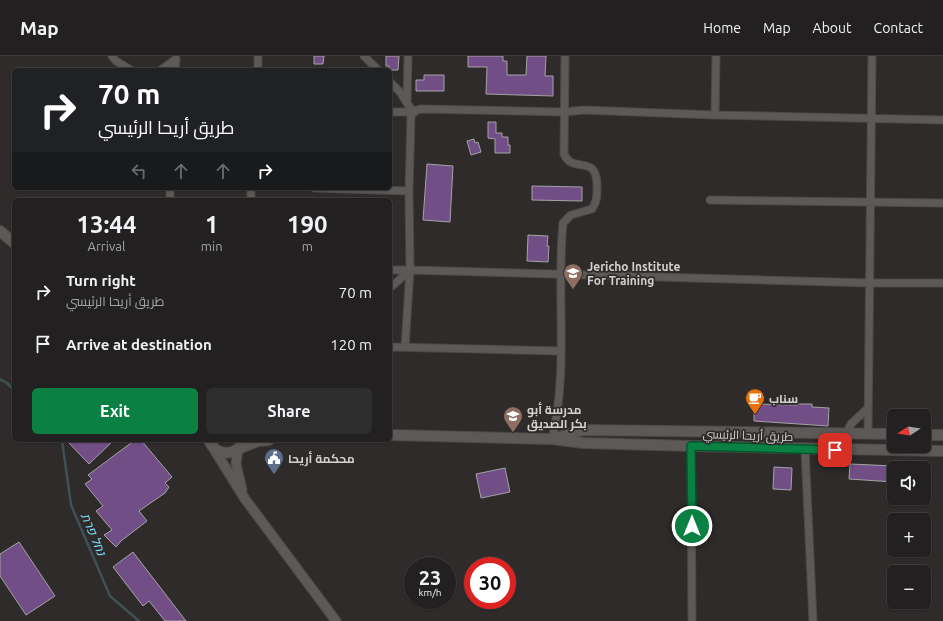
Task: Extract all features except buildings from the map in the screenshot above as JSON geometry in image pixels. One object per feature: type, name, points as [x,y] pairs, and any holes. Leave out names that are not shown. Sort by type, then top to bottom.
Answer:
[{"type":"main road","points":[[0,231],[12,241]]},
{"type":"main road","name":"طريق أريحا الرئيسي","points":[[552,439],[583,430],[847,432],[887,434]]},
{"type":"main road","name":"طريق أريحا الرئيسي","points":[[392,435],[552,439],[583,443],[943,451]]},
{"type":"main road","points":[[931,435],[943,435]]},
{"type":"main road","points":[[210,442],[221,452],[232,453],[241,444],[252,442]]},
{"type":"street","points":[[112,56],[116,61],[128,68]]},
{"type":"street","points":[[258,56],[258,68]]},
{"type":"street","points":[[364,56],[376,68]]},
{"type":"street","points":[[407,102],[408,56]]},
{"type":"street","points":[[552,439],[558,415],[561,350],[561,273],[563,222],[571,215],[592,209],[597,199],[597,179],[594,170],[590,167],[572,163],[565,157],[563,139],[565,56]]},
{"type":"street","points":[[715,115],[716,56]]},
{"type":"street","points":[[868,433],[872,56]]},
{"type":"street","points":[[164,68],[178,57]]},
{"type":"street","points":[[175,68],[178,57]]},
{"type":"street","points":[[392,84],[400,92],[413,112]]},
{"type":"street","points":[[392,112],[413,112],[421,109],[564,112],[583,110],[715,115],[943,120]]},
{"type":"street","points":[[405,347],[410,270],[409,191],[411,116],[413,112]]},
{"type":"street","points":[[377,190],[409,191]]},
{"type":"street","points":[[710,200],[943,203]]},
{"type":"street","points":[[392,270],[561,273],[870,284],[943,283]]},
{"type":"street","points":[[392,286],[410,270]]},
{"type":"street","points":[[392,347],[561,350]]},
{"type":"street","points":[[847,432],[852,424],[868,408]]},
{"type":"street","points":[[210,442],[245,499],[336,621]]},
{"type":"street","points":[[241,444],[236,464],[245,499]]},
{"type":"street","points":[[691,446],[692,621]]},
{"type":"street","points":[[804,449],[812,621]]},
{"type":"waterway","name":"נחל פרת","points":[[0,379],[12,388]]},
{"type":"waterway","name":"נחל פרת","points":[[62,442],[71,505],[110,596],[139,621]]},
{"type":"place","name":"Jericho Institute For Training","points":[[573,290]]},
{"type":"place","name":"سناب","points":[[755,415]]},
{"type":"place","name":"مدرسة أبو بكر الصديق","points":[[513,433]]},
{"type":"place","name":"محكمة أريحا","points":[[274,475]]},
{"type":"route","points":[[692,526],[691,446],[835,450]]}]
